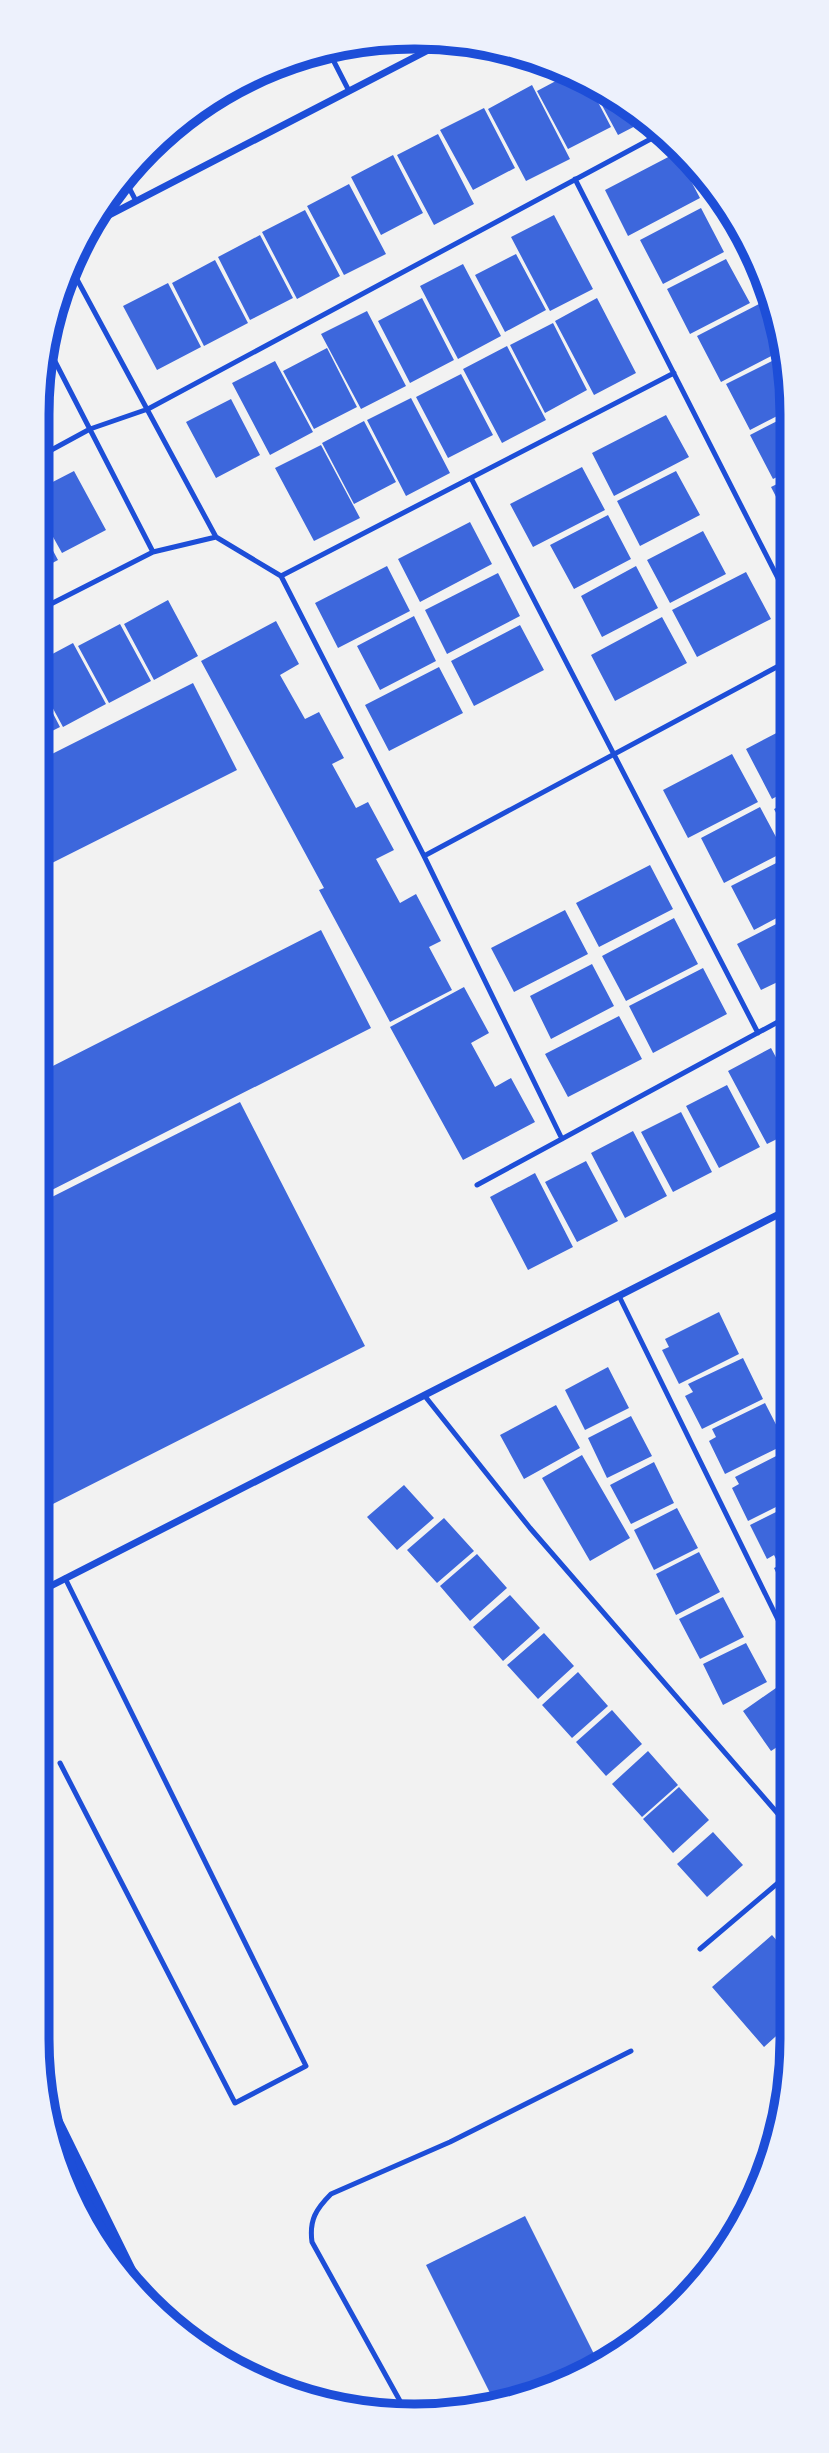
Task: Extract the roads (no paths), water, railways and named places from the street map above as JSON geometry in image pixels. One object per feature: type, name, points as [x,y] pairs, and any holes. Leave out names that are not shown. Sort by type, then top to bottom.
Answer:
[{"type":"main road","points":[[63,2138],[122,2257]]},
{"type":"street","points":[[108,216],[429,50]]},
{"type":"street","points":[[49,1587],[780,1214]]},
{"type":"lane","points":[[332,58],[349,91]]},
{"type":"lane","points":[[49,451],[90,429],[148,409],[653,138]]},
{"type":"lane","points":[[575,179],[780,581]]},
{"type":"lane","points":[[129,187],[136,201]]},
{"type":"lane","points":[[76,277],[216,537],[281,576],[424,856],[562,1139]]},
{"type":"lane","points":[[53,358],[153,552]]},
{"type":"lane","points":[[281,576],[674,373]]},
{"type":"lane","points":[[471,478],[758,1033]]},
{"type":"lane","points":[[49,604],[153,552],[216,537]]},
{"type":"lane","points":[[424,856],[780,665]]},
{"type":"lane","points":[[477,1185],[780,1021]]},
{"type":"lane","points":[[619,1296],[780,1624]]},
{"type":"lane","points":[[424,1395],[539,1539],[780,1816]]},
{"type":"lane","points":[[60,1763],[234,2103],[306,2066],[65,1578]]},
{"type":"lane","points":[[700,1949],[780,1881]]},
{"type":"lane","points":[[401,2403],[313,2242],[310,2228],[316,2208],[331,2194],[450,2142],[631,2050]]}]
